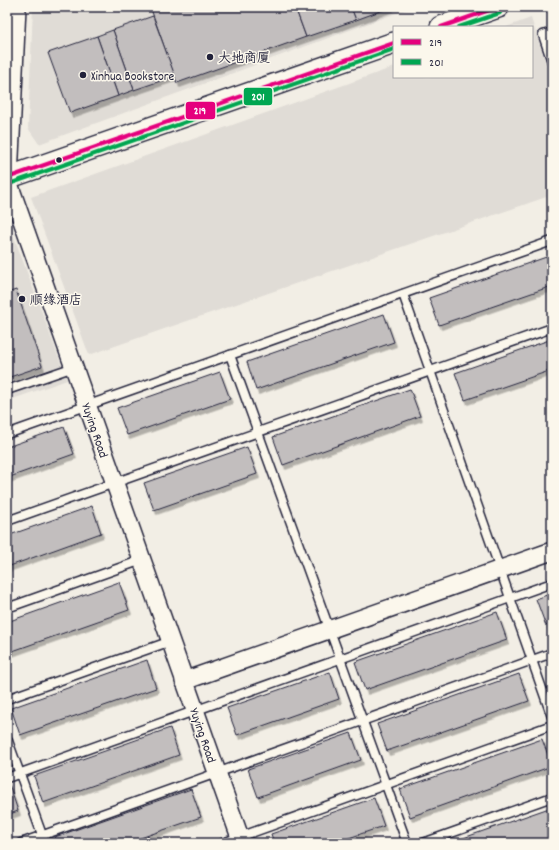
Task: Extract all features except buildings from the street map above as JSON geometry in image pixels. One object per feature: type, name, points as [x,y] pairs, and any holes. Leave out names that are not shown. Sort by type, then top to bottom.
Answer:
[{"type":"street","name":"Yuying Road","points":[[15,7],[7,178],[241,840]]},
{"type":"street","points":[[443,26],[473,11],[498,7]]},
{"type":"street","points":[[7,178],[393,43]]},
{"type":"street","points":[[184,681],[552,551]]},
{"type":"lane","points":[[552,32],[543,35],[552,62]]},
{"type":"lane","points":[[7,434],[552,241]]},
{"type":"lane","points":[[403,294],[552,717]]},
{"type":"lane","points":[[7,521],[552,328]]},
{"type":"lane","points":[[230,355],[407,843]]},
{"type":"lane","points":[[7,390],[74,367]]},
{"type":"lane","points":[[7,608],[142,560]]},
{"type":"lane","points":[[7,778],[552,583]]},
{"type":"lane","points":[[7,699],[171,641]]},
{"type":"lane","points":[[21,843],[43,839],[217,773],[552,653]]},
{"type":"lane","points":[[223,843],[241,840],[386,784],[552,725]]},
{"type":"lane","points":[[7,738],[43,839]]},
{"type":"lane","points":[[423,843],[552,798]]},
{"type":"shaded area","points":[[33,7],[413,7],[39,144],[28,128]]},
{"type":"shaded area","points":[[531,18],[552,81],[552,195],[89,355],[31,197],[393,67],[393,78],[533,78],[533,26],[509,26]]},
{"type":"shaded area","name":"顺缘酒店","points":[[7,218],[67,380],[7,401]]},
{"type":"transit line","name":"219","points":[[444,26],[498,7]]},
{"type":"transit line","name":"201","points":[[462,26],[500,13]]},
{"type":"transit line","name":"219","points":[[7,178],[393,43]]},
{"type":"transit line","name":"201","points":[[9,184],[393,49]]},
{"type":"place","name":"大地商厦","points":[[210,57]]},
{"type":"place","name":"Xinhua Bookstore","points":[[83,75]]},
{"type":"place","name":"顺缘酒店","points":[[22,299]]}]
